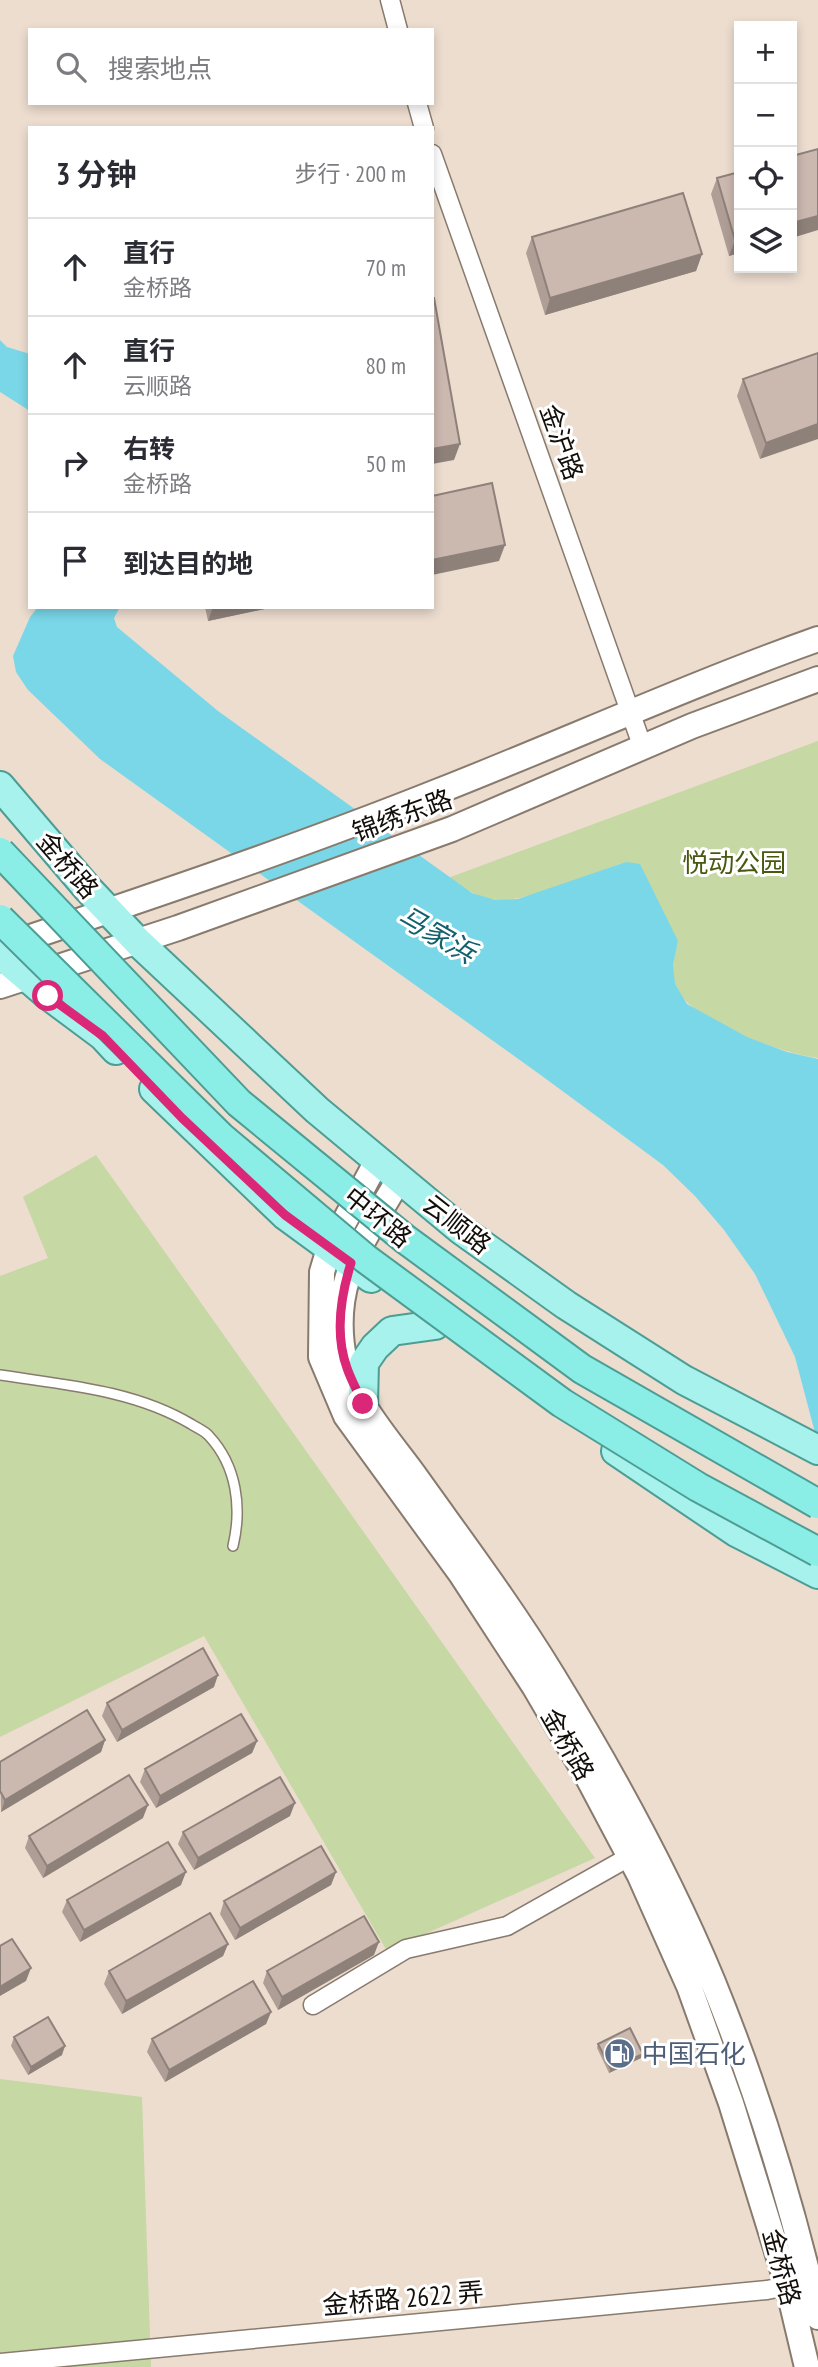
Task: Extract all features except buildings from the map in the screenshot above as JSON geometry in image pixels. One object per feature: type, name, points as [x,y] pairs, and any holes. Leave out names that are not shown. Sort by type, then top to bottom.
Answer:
[{"type":"highway","name":"中环路","points":[[0,852],[239,1103],[405,1239],[582,1369],[818,1504]]},
{"type":"highway","name":"中环路","points":[[0,919],[221,1137],[366,1259],[562,1403],[698,1487],[818,1552]]},
{"type":"main road","name":"锦绣东路","points":[[0,947],[109,911],[437,792],[677,691],[818,639]]},
{"type":"main road","name":"锦绣东路","points":[[12,982],[138,942],[452,829],[704,722],[818,679]]},
{"type":"main road","name":"金桥路","points":[[0,786],[88,889],[138,942]]},
{"type":"main road","name":"云顺路","points":[[138,942],[317,1110],[460,1229],[545,1290],[684,1380],[818,1450]]},
{"type":"main road","points":[[0,954],[12,982],[103,1036],[182,1118],[285,1215],[502,1374],[736,1532],[818,1574]]},
{"type":"main road","name":"金桥路","points":[[377,1161],[340,1255],[343,1290],[341,1329],[346,1366],[363,1404],[479,1564],[553,1675],[661,1869],[712,1981],[756,2097],[799,2284],[807,2367]]},
{"type":"main road","name":"金桥路","points":[[399,1179],[340,1255],[322,1272],[321,1357],[346,1416],[461,1574],[534,1686],[588,1778],[629,1857],[689,1986],[799,2284],[818,2317]]},
{"type":"main road","points":[[363,1404],[364,1363],[375,1347],[392,1331],[435,1325]]},
{"type":"street","points":[[390,0],[397,28]]},
{"type":"street","points":[[418,105],[423,126]]},
{"type":"street","name":"金沪路","points":[[434,160],[643,748]]},
{"type":"street","points":[[313,2005],[406,1949],[507,1926],[629,1857]]},
{"type":"street","name":"金桥路 2622 弄","points":[[0,2363],[799,2284]]},
{"type":"lane","points":[[0,1375],[105,1391],[172,1412],[208,1435],[231,1469],[237,1497],[238,1524],[233,1546]]},
{"type":"green space","name":"悦动公园","points":[[818,741],[818,1058],[782,1050],[738,1034],[698,1011],[684,999],[675,985],[673,974],[678,941],[626,862],[543,892],[510,899],[484,897],[448,878]]},
{"type":"green space","points":[[96,1155],[595,1858],[387,1951],[204,1636],[0,1737],[0,1276],[48,1258],[23,1197]]},
{"type":"green space","points":[[0,2079],[142,2097],[151,2367],[0,2367]]},
{"type":"water","points":[[0,340],[7,347],[28,353],[28,410],[0,392]]},
{"type":"water","name":"马家浜","points":[[36,609],[119,609],[114,618],[117,627],[218,711],[472,893],[495,900],[518,899],[626,862],[640,864],[678,941],[673,965],[675,984],[687,1004],[747,1037],[787,1052],[818,1059],[818,1444],[795,1357],[755,1274],[724,1230],[695,1196],[663,1165],[542,1076],[100,759],[28,690],[16,672],[13,656],[30,617]]},
{"type":"place","name":"中国石化","points":[[619,2053]]},
{"type":"route","points":[[48,996],[103,1036],[182,1118],[285,1215],[351,1263],[343,1290],[341,1329],[346,1366],[363,1404]]}]
